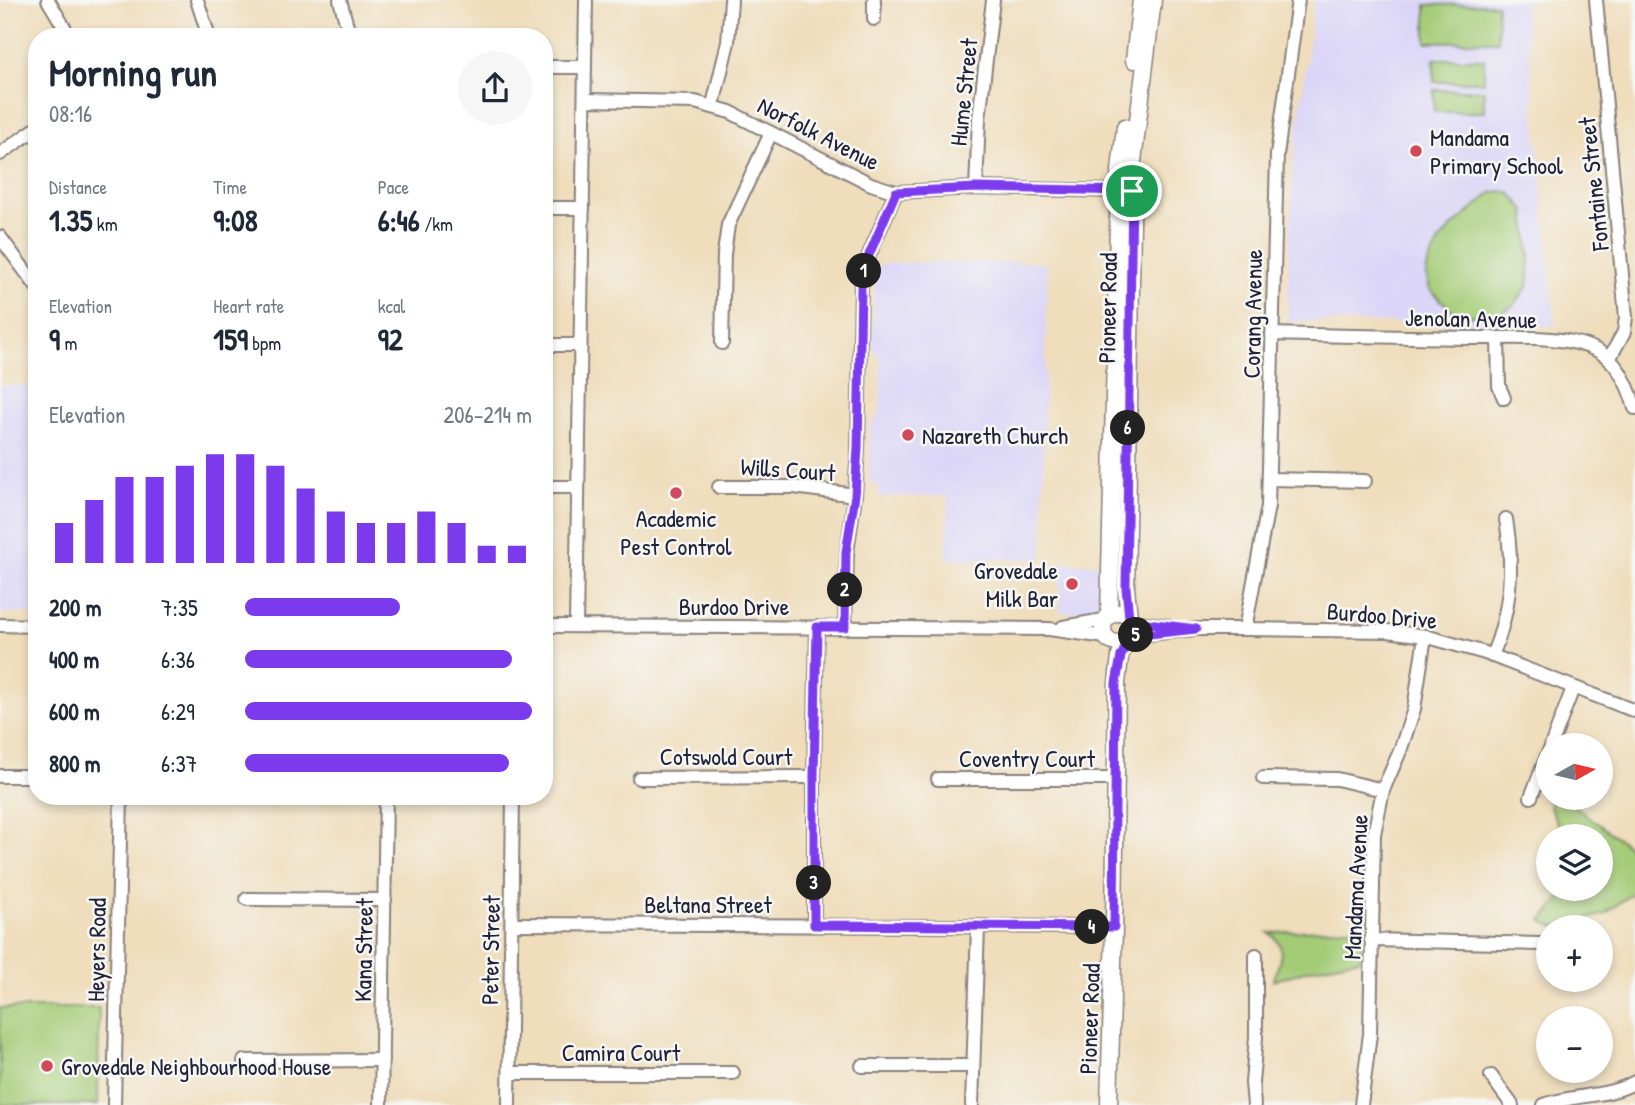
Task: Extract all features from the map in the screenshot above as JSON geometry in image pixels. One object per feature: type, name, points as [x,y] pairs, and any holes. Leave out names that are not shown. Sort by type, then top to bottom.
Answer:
[{"type":"main road","name":"Pioneer Road","points":[[1116,683],[1130,629],[1126,588],[1126,191],[1121,156],[1141,0]]},
{"type":"main road","name":"Pioneer Road","points":[[1109,1105],[1116,683],[1106,628],[1112,587],[1126,191],[1153,0]]},
{"type":"main road","points":[[1115,613],[1130,629],[1114,643],[1106,628],[1115,613]]},
{"type":"street","points":[[48,0],[65,28]]},
{"type":"street","points":[[197,0],[206,28]]},
{"type":"street","points":[[340,0],[348,28]]},
{"type":"street","points":[[576,626],[586,0]]},
{"type":"street","points":[[713,105],[728,42],[731,0]]},
{"type":"street","points":[[874,0],[874,19]]},
{"type":"street","name":"Hume Street","points":[[976,188],[979,119],[993,0]]},
{"type":"street","name":"Corang Avenue","points":[[1245,629],[1268,506],[1277,155],[1298,0]]},
{"type":"street","name":"Fontaine Street","points":[[1596,0],[1626,317],[1624,332],[1609,359]]},
{"type":"street","points":[[553,67],[585,67]]},
{"type":"street","name":"Norfolk Avenue","points":[[585,100],[695,102],[713,105],[871,184],[896,192],[976,188],[1126,191]]},
{"type":"street","points":[[722,343],[724,254],[728,225],[771,133]]},
{"type":"street","points":[[0,154],[28,134]]},
{"type":"street","points":[[845,627],[846,552],[855,495],[858,448],[861,287],[869,255],[896,192]]},
{"type":"street","points":[[553,208],[583,208]]},
{"type":"street","points":[[0,237],[28,276]]},
{"type":"street","name":"Jenolan Avenue","points":[[1272,334],[1574,343],[1598,351],[1609,359]]},
{"type":"street","points":[[1498,339],[1499,386],[1504,398]]},
{"type":"street","points":[[553,345],[580,345]]},
{"type":"street","points":[[1609,359],[1623,377],[1635,408]]},
{"type":"street","points":[[1269,479],[1365,481]]},
{"type":"street","name":"Wills Court","points":[[719,486],[794,487],[855,495]]},
{"type":"street","points":[[553,487],[577,487]]},
{"type":"street","points":[[1492,656],[1507,613],[1511,585],[1511,550],[1506,519]]},
{"type":"street","points":[[0,625],[28,625]]},
{"type":"street","name":"Burdoo Drive","points":[[553,626],[1106,628]]},
{"type":"street","points":[[814,925],[817,627]]},
{"type":"street","name":"Burdoo Drive","points":[[1130,629],[1388,631],[1425,636],[1492,656],[1635,711]]},
{"type":"street","name":"Mandama Avenue","points":[[1361,1105],[1370,1034],[1374,834],[1383,790],[1401,751],[1414,709],[1425,636]]},
{"type":"street","points":[[1556,733],[1573,688]]},
{"type":"street","points":[[0,776],[28,776]]},
{"type":"street","name":"Cotswold Court","points":[[639,778],[814,776]]},
{"type":"street","points":[[1263,778],[1337,779],[1383,790]]},
{"type":"street","name":"Coventry Court","points":[[938,779],[1116,779]]},
{"type":"street","points":[[1531,797],[1536,784]]},
{"type":"street","name":"Heyers Road","points":[[114,1105],[121,805]]},
{"type":"street","name":"Kana Street","points":[[381,1105],[386,805]]},
{"type":"street","name":"Peter Street","points":[[509,1105],[513,805]]},
{"type":"street","points":[[247,899],[385,900]]},
{"type":"street","name":"Beltana Street","points":[[512,924],[1114,927]]},
{"type":"street","points":[[972,1105],[978,927]]},
{"type":"street","points":[[1371,940],[1536,944]]},
{"type":"street","points":[[1254,1105],[1252,1083],[1256,1037],[1255,955]]},
{"type":"street","points":[[244,1061],[382,1060]]},
{"type":"street","points":[[862,1066],[973,1066]]},
{"type":"street","name":"Camira Court","points":[[510,1073],[733,1073]]},
{"type":"street","points":[[1491,1076],[1512,1105]]},
{"type":"street","points":[[1544,1105],[1563,1098],[1620,1089],[1635,1082]]},
{"type":"shaded area","name":"Mandama Primary School","points":[[1315,0],[1524,0],[1555,326],[1287,321],[1293,164]]},
{"type":"shaded area","points":[[1036,262],[1047,265],[1042,559],[947,559],[948,496],[879,497],[879,484],[869,483],[870,427],[880,410],[881,362],[872,346],[875,277],[878,266],[886,263]]},
{"type":"shaded area","points":[[0,386],[28,386],[28,613],[0,613]]},
{"type":"shaded area","points":[[1060,563],[1100,564],[1098,608],[1090,613],[1060,612]]},
{"type":"green space","points":[[1497,4],[1498,41],[1426,42],[1426,5]]},
{"type":"green space","points":[[1434,59],[1484,59],[1484,82],[1434,82]]},
{"type":"green space","points":[[1434,90],[1484,90],[1484,112],[1434,112]]},
{"type":"green space","points":[[1491,193],[1510,193],[1525,210],[1530,259],[1528,286],[1515,304],[1499,315],[1458,316],[1430,290],[1426,273],[1429,261],[1440,240],[1452,227]]},
{"type":"green space","points":[[1551,810],[1579,810],[1598,824],[1558,824]]},
{"type":"green space","points":[[1613,835],[1635,851],[1635,891],[1605,914],[1547,915],[1558,901],[1613,901]]},
{"type":"green space","points":[[1361,927],[1361,959],[1314,968],[1273,981],[1281,948],[1275,937],[1269,933]]},
{"type":"green space","points":[[0,1008],[99,1008],[98,1105],[0,1105]]},
{"type":"place","name":"Mandama Primary School","points":[[1416,151]]},
{"type":"place","name":"Nazareth Church","points":[[908,435]]},
{"type":"place","name":"Academic Pest Control","points":[[676,493]]},
{"type":"place","name":"Grovedale Milk Bar","points":[[1072,584]]},
{"type":"place","name":"Grovedale Neighbourhood House","points":[[47,1066]]},
{"type":"route","points":[[976,188],[1132,191],[1126,588],[1129,617],[1131,621],[1147,624],[1196,629],[1131,636],[1121,656],[1116,683],[1114,927],[814,925],[817,627],[845,627],[846,552],[855,495],[858,448],[861,287],[869,255],[896,192],[976,188]]}]
